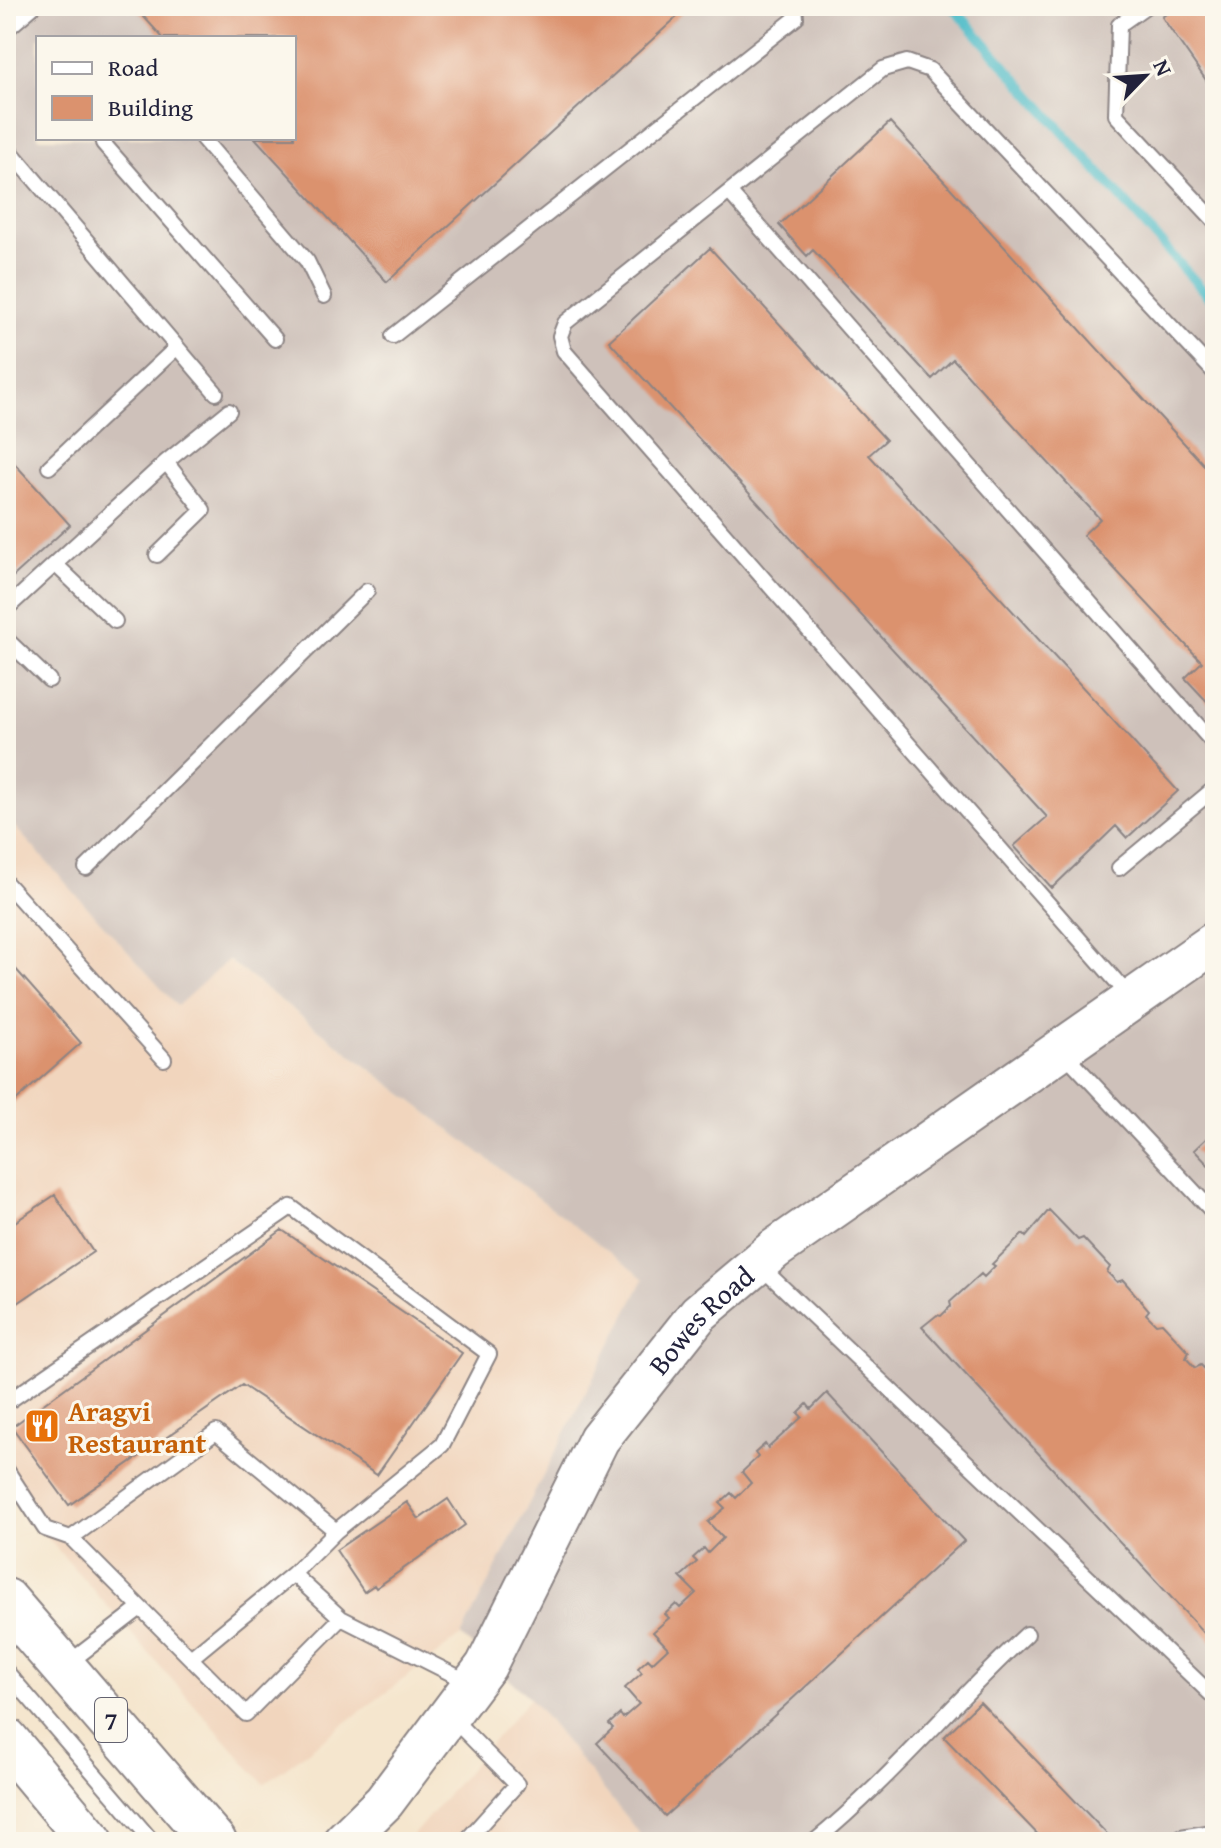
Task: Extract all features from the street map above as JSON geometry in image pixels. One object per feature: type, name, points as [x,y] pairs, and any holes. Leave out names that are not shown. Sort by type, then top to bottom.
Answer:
[{"type":"main road","name":"7","points":[[6,1601],[214,1842]]},
{"type":"main road","points":[[6,1740],[91,1842]]},
{"type":"street","name":"Bowes Road","points":[[343,1842],[384,1802],[486,1666],[599,1439],[699,1313],[757,1264],[1215,942]]},
{"type":"lane","points":[[6,30],[34,6]]},
{"type":"lane","points":[[393,336],[796,18],[795,6]]},
{"type":"lane","points":[[1146,6],[1119,25],[1116,115],[1215,221]]},
{"type":"lane","points":[[1132,999],[564,351],[560,336],[565,323],[883,69],[907,62],[930,70],[1215,373]]},
{"type":"lane","points":[[103,140],[275,339]]},
{"type":"lane","points":[[204,140],[307,261],[324,296]]},
{"type":"lane","points":[[6,146],[216,393]]},
{"type":"lane","points":[[729,192],[1215,745]]},
{"type":"lane","points":[[49,467],[177,347]]},
{"type":"lane","points":[[6,609],[166,462],[229,411]]},
{"type":"lane","points":[[157,555],[203,510],[166,462]]},
{"type":"lane","points":[[55,564],[115,621]]},
{"type":"lane","points":[[86,868],[367,591]]},
{"type":"lane","points":[[6,639],[49,680]]},
{"type":"lane","points":[[1119,868],[1215,788]]},
{"type":"lane","points":[[6,883],[164,1059]]},
{"type":"lane","points":[[1061,1050],[1215,1214]]},
{"type":"lane","points":[[6,1403],[291,1207],[489,1354],[442,1445],[336,1531],[293,1574],[192,1657]]},
{"type":"lane","points":[[757,1264],[1215,1698]]},
{"type":"lane","points":[[71,1538],[216,1432],[336,1531]]},
{"type":"lane","points":[[6,1469],[45,1529],[71,1538],[246,1714],[341,1618]]},
{"type":"lane","points":[[293,1574],[341,1618],[461,1699],[517,1784],[465,1842]]},
{"type":"lane","points":[[64,1667],[139,1609]]},
{"type":"lane","points":[[814,1842],[862,1802],[976,1681],[1027,1634]]},
{"type":"lane","points":[[6,1671],[153,1842]]},
{"type":"lane","points":[[1176,1842],[1181,1837],[1212,1832],[1215,1836]]},
{"type":"shaded area","points":[[6,6],[1215,6],[1215,1842],[646,1842],[530,1698],[461,1636],[644,1279],[228,960],[177,1006],[6,817]]},
{"type":"shaded area","points":[[6,817],[176,1005],[227,960],[644,1279],[461,1636],[264,1784],[6,1491]]},
{"type":"shaded area","points":[[530,1698],[646,1842],[407,1842]]},
{"type":"building","points":[[134,6],[689,6],[387,282],[257,140],[296,140],[296,36],[161,36]]},
{"type":"building","points":[[1177,6],[1215,6],[1215,93],[1162,17]]},
{"type":"building","points":[[890,122],[1215,477],[1215,710],[1185,678],[1202,662],[1083,535],[1100,519],[953,359],[932,379],[813,250],[807,256],[779,225]]},
{"type":"building","points":[[710,248],[886,440],[869,455],[1178,791],[1127,838],[1116,826],[1052,888],[1014,846],[1047,817],[609,341]]},
{"type":"building","points":[[6,454],[70,525],[6,583]]},
{"type":"building","points":[[6,958],[81,1043],[6,1109]]},
{"type":"building","points":[[1215,1130],[1215,1172],[1194,1150]]},
{"type":"building","points":[[55,1195],[93,1252],[6,1311],[6,1228]]},
{"type":"building","points":[[1049,1210],[1078,1240],[1083,1238],[1110,1267],[1107,1272],[1117,1282],[1123,1280],[1149,1310],[1146,1314],[1156,1324],[1162,1323],[1189,1352],[1186,1358],[1195,1368],[1201,1365],[1215,1380],[1215,1645],[922,1327],[937,1315],[941,1316],[951,1306],[950,1302],[981,1274],[984,1277],[995,1266],[992,1264],[1023,1234],[1026,1237]]},
{"type":"building","points":[[282,1230],[462,1353],[377,1475],[242,1385],[69,1505],[12,1427]]},
{"type":"building","points":[[827,1393],[964,1541],[665,1816],[597,1743],[613,1728],[609,1724],[620,1714],[623,1718],[639,1704],[625,1688],[642,1673],[638,1668],[648,1659],[652,1663],[668,1648],[653,1632],[669,1618],[665,1614],[676,1604],[680,1608],[696,1593],[680,1577],[697,1562],[693,1558],[704,1548],[708,1553],[723,1538],[708,1522],[725,1508],[720,1503],[731,1493],[736,1498],[751,1483],[742,1472],[758,1457],[755,1453],[765,1444],[768,1448],[802,1417],[798,1413],[807,1404],[811,1409]]},
{"type":"building","points":[[448,1499],[465,1525],[376,1588],[374,1585],[364,1592],[336,1550],[407,1502],[419,1519]]},
{"type":"building","points":[[980,1702],[1108,1835],[1101,1842],[1045,1842],[944,1737]]},
{"type":"waterway","points":[[952,6],[1215,304]]},
{"type":"place","name":"Aragvi Restaurant","points":[[42,1426]]}]
